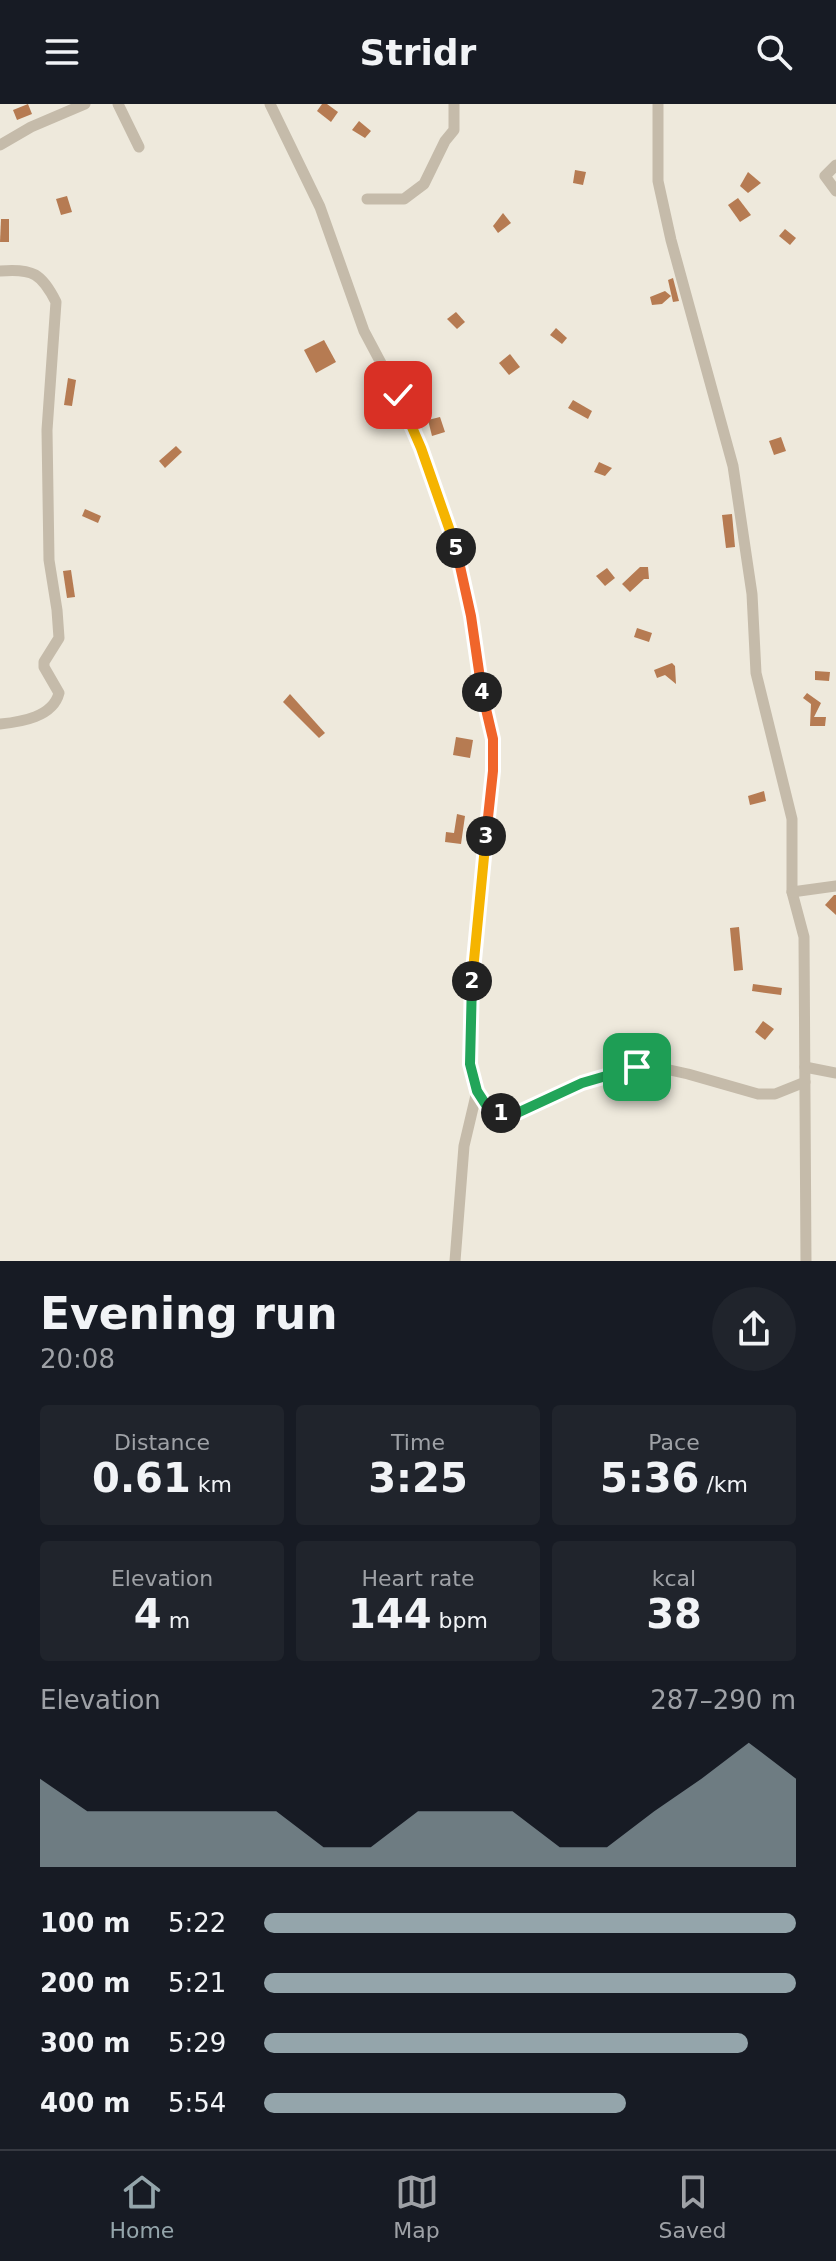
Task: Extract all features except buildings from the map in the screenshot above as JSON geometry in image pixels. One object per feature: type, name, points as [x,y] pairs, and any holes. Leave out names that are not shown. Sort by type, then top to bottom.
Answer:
[{"type":"street","points":[[0,145],[44,120],[85,104]]},
{"type":"street","points":[[118,104],[139,147]]},
{"type":"street","points":[[270,104],[320,207],[364,331],[398,395],[421,448],[456,545],[471,616],[479,676],[493,739],[493,771],[473,971],[470,1064],[477,1091],[488,1108],[498,1113],[515,1114],[582,1083],[647,1065],[758,1094],[775,1094],[805,1082]]},
{"type":"street","points":[[367,199],[404,199],[424,184],[454,130],[454,104]]},
{"type":"street","points":[[658,104],[658,181],[735,481],[752,594],[756,673],[792,819],[792,892],[804,937],[806,1261]]},
{"type":"street","points":[[836,165],[825,176],[836,191]]},
{"type":"street","points":[[0,271],[17,269],[36,274],[47,284],[56,302],[47,430],[49,560],[59,627],[59,638],[44,662],[59,693],[57,702],[49,711],[0,724]]},
{"type":"street","points":[[792,892],[836,886]]},
{"type":"street","points":[[805,1067],[836,1073]]},
{"type":"street","points":[[455,1261],[464,1146],[477,1091]]},
{"type":"route","points":[[398,395],[456,545],[493,739],[493,771],[473,971],[472,1078],[488,1108],[498,1113],[515,1114],[553,1094],[607,1074],[637,1067]]}]
